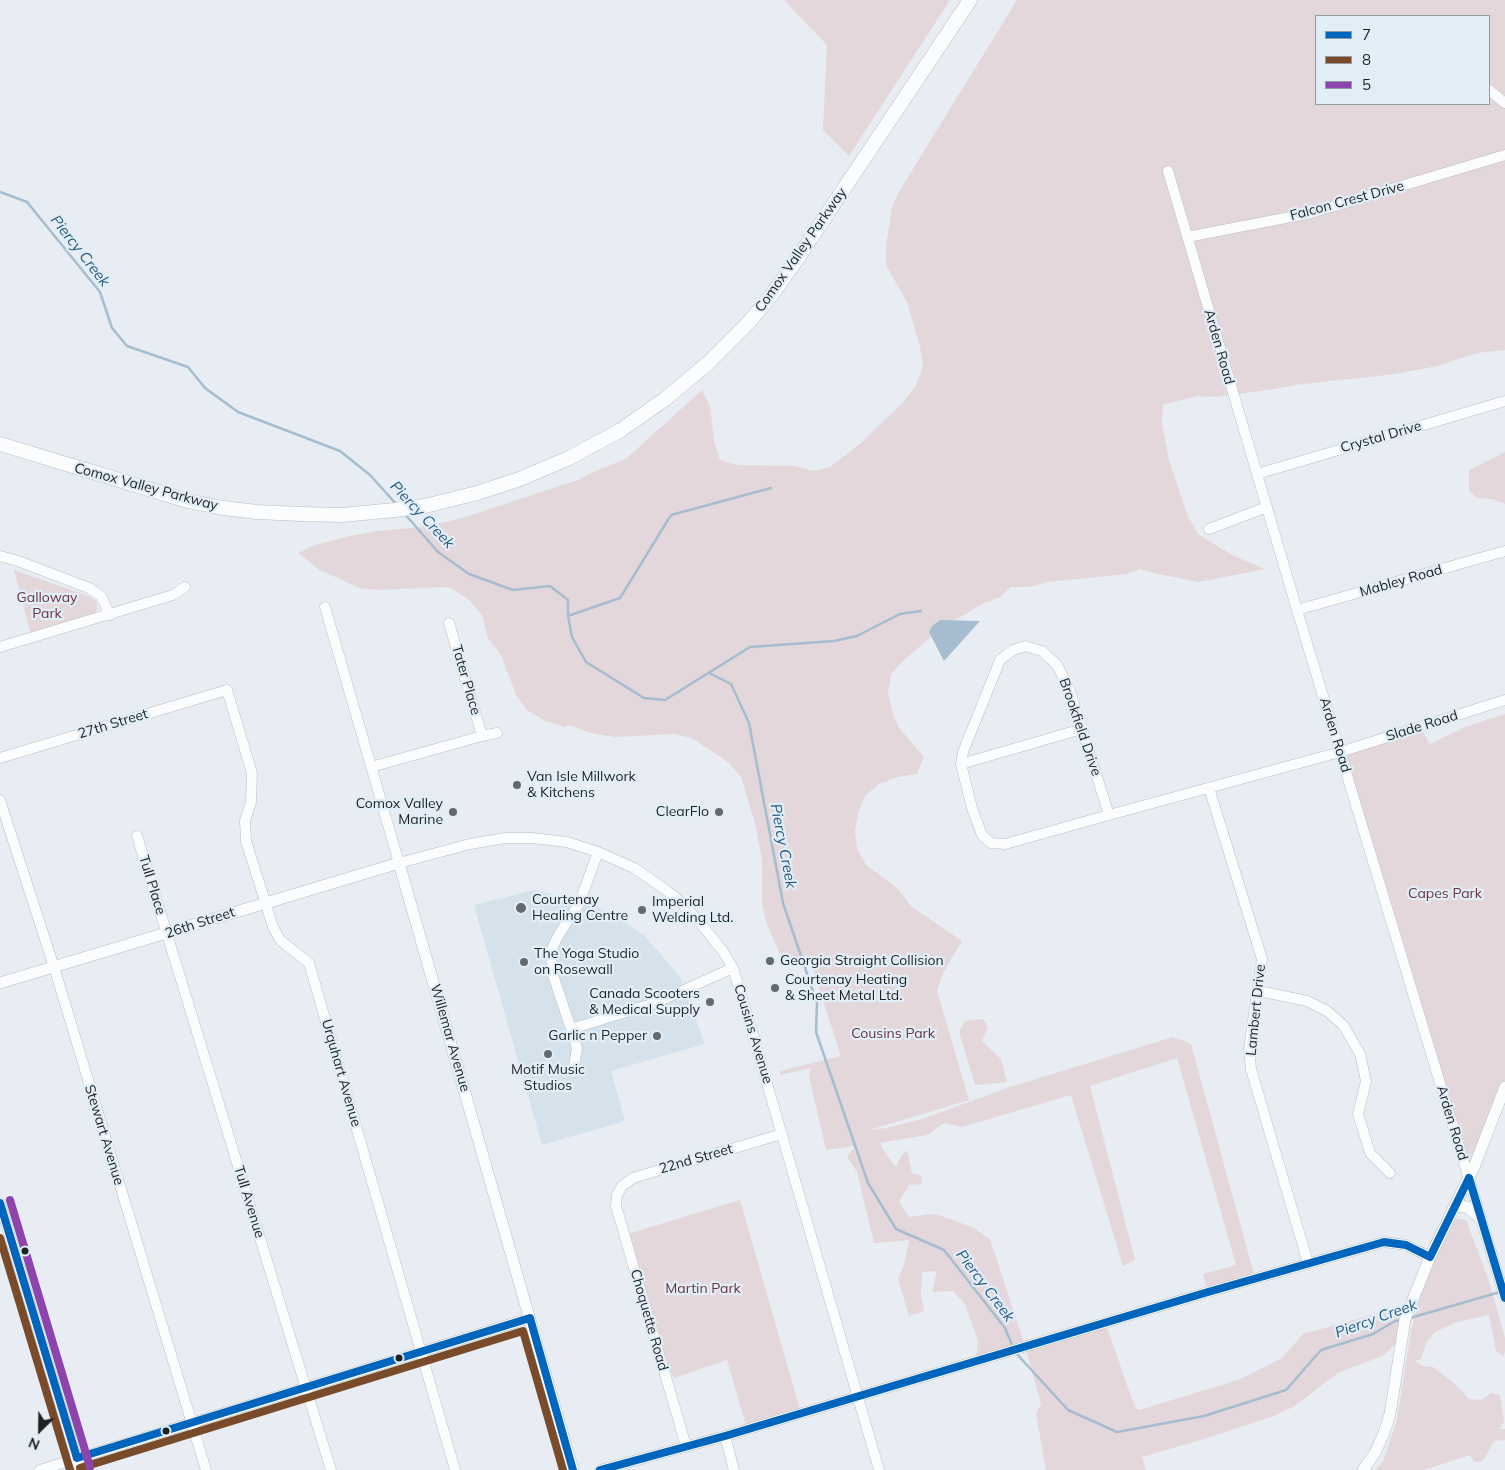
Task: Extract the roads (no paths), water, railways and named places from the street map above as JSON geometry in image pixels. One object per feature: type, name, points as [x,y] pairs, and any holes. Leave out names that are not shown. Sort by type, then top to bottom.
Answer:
[{"type":"main road","name":"Comox Valley Parkway","points":[[0,444],[162,493],[223,508],[301,514],[342,515],[425,506],[477,493],[569,458],[621,430],[665,399],[707,364],[750,321],[773,293],[970,0]]},
{"type":"street","points":[[1490,91],[1505,103]]},
{"type":"street","name":"Falcon Crest Drive","points":[[1187,237],[1311,213],[1505,155]]},
{"type":"street","name":"Arden Road","points":[[1168,171],[1256,474],[1505,1298]]},
{"type":"street","name":"Crystal Drive","points":[[1256,474],[1505,401]]},
{"type":"street","points":[[1209,529],[1267,507]]},
{"type":"street","name":"Mabley Road","points":[[1297,610],[1505,551]]},
{"type":"street","points":[[0,556],[89,588],[101,596],[110,614]]},
{"type":"street","points":[[0,647],[173,595],[185,587]]},
{"type":"street","name":"Willemar Avenue","points":[[325,607],[573,1470]]},
{"type":"street","name":"Tater Place","points":[[449,623],[482,736]]},
{"type":"street","name":"Brookfield Drive","points":[[961,764],[1000,660],[1013,650],[1025,646],[1042,651],[1057,665],[1070,691],[1109,815]]},
{"type":"street","name":"27th Street","points":[[0,758],[226,690]]},
{"type":"street","name":"Urquhart Avenue","points":[[226,690],[252,773],[251,802],[245,821],[246,841],[264,903],[280,940],[309,963],[455,1470]]},
{"type":"street","name":"Slade Road","points":[[1340,752],[1505,700]]},
{"type":"street","points":[[1082,729],[961,764],[972,808],[982,835],[991,843],[1005,844],[1340,752]]},
{"type":"street","points":[[371,767],[497,733]]},
{"type":"street","name":"Lambert Drive","points":[[1209,788],[1262,958],[1259,991],[1249,1050],[1251,1069],[1308,1263]]},
{"type":"street","name":"Stewart Avenue","points":[[0,800],[54,967],[206,1470]]},
{"type":"street","name":"Tull Place","points":[[137,836],[167,934]]},
{"type":"street","name":"Cousins Avenue","points":[[399,863],[470,844],[505,838],[532,838],[567,842],[598,852],[634,868],[674,896],[697,919],[722,950],[733,968],[879,1470]]},
{"type":"street","points":[[573,1072],[577,1048],[552,972],[551,951],[558,936],[579,904],[598,852]]},
{"type":"street","name":"26th Street","points":[[0,983],[399,863]]},
{"type":"street","name":"Tull Avenue","points":[[167,934],[331,1470]]},
{"type":"street","points":[[571,1029],[655,1003],[733,968]]},
{"type":"street","points":[[1259,991],[1307,1001],[1327,1011],[1343,1026],[1360,1054],[1366,1082],[1358,1114],[1370,1153],[1390,1173]]},
{"type":"street","points":[[1363,1470],[1375,1453],[1390,1414],[1405,1319],[1430,1257],[1484,1144],[1505,1087]]},
{"type":"street","name":"22nd Street","points":[[617,1194],[622,1186],[633,1178],[782,1134]]},
{"type":"street","name":"Choquette Road","points":[[617,1194],[616,1206],[686,1446]]},
{"type":"street","points":[[0,1203],[80,1470]]},
{"type":"street","points":[[1453,1209],[1460,1206],[1467,1207],[1481,1220]]},
{"type":"street","points":[[600,1470],[725,1436],[1023,1346],[1384,1242],[1396,1242],[1406,1245],[1430,1257]]},
{"type":"street","points":[[40,1470],[530,1318]]},
{"type":"street","points":[[725,1436],[734,1470]]},
{"type":"water","points":[[940,620],[980,621],[944,661],[929,632],[932,626]]},
{"type":"waterway","name":"Piercy Creek","points":[[0,192],[27,202],[100,292],[112,328],[127,346],[188,367],[205,388],[238,412],[340,451],[370,475],[397,505]]},
{"type":"waterway","points":[[568,616],[620,598],[671,515],[771,488]]},
{"type":"waterway","name":"Piercy Creek","points":[[404,513],[438,552],[469,574],[513,590],[550,586],[568,600],[568,616],[572,637],[586,662],[644,698],[665,700],[750,647],[834,641],[857,636],[900,614],[921,611]]},
{"type":"waterway","name":"Piercy Creek","points":[[709,673],[731,684],[749,723],[783,903],[817,1003],[816,1032],[868,1183],[896,1229],[944,1250],[1005,1328],[1013,1347]]},
{"type":"waterway","name":"Piercy Creek","points":[[1410,1318],[1500,1292]]},
{"type":"waterway","name":"Piercy Creek","points":[[1015,1352],[1068,1410],[1117,1432],[1204,1416],[1286,1390],[1321,1350],[1373,1334],[1395,1321],[1402,1320]]},
{"type":"place","name":"Van Isle Millwork & Kitchens","points":[[517,785]]},
{"type":"place","name":"Comox Valley Marine","points":[[453,812]]},
{"type":"place","name":"ClearFlo","points":[[719,812]]},
{"type":"place","name":"Courtenay Healing Centre","points":[[521,908]]},
{"type":"place","name":"Imperial Welding Ltd.","points":[[642,910]]},
{"type":"place","name":"Georgia Straight Collision","points":[[770,961]]},
{"type":"place","name":"The Yoga Studio on Rosewall","points":[[524,962]]},
{"type":"place","name":"Courtenay Heating & Sheet Metal Ltd.","points":[[775,988]]},
{"type":"place","name":"Canada Scooters & Medical Supply","points":[[710,1002]]},
{"type":"place","name":"Garlic n Pepper","points":[[657,1036]]},
{"type":"place","name":"Motif Music Studios","points":[[548,1054]]},
{"type":"park label","name":"Galloway Park","points":[[47,606]]},
{"type":"park label","name":"Capes Park","points":[[1445,894]]},
{"type":"park label","name":"Cousins Park","points":[[893,1034]]},
{"type":"park label","name":"Martin Park","points":[[703,1289]]}]
